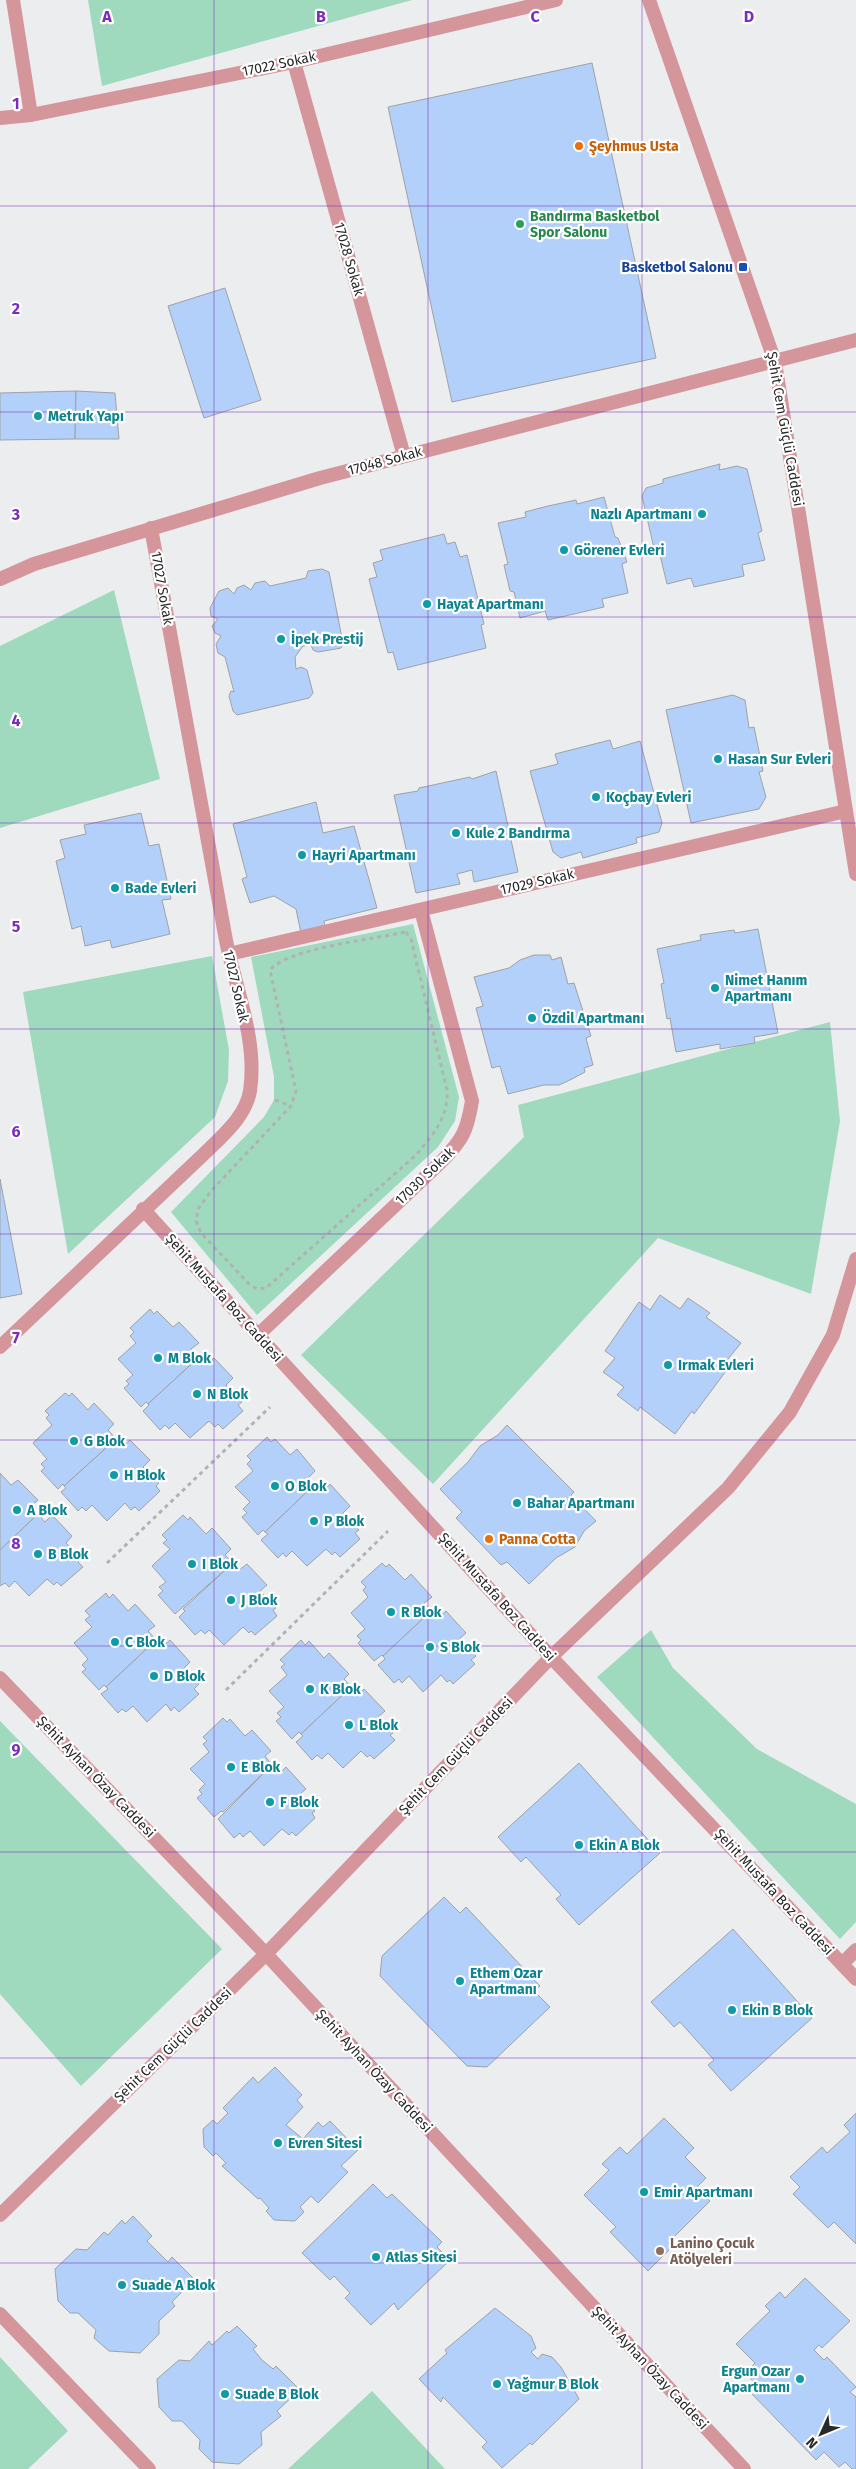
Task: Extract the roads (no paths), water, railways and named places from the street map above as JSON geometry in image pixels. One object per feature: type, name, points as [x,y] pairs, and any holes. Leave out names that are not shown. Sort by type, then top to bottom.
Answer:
[{"type":"street","points":[[13,0],[31,115]]},
{"type":"street","name":"17022 Sokak","points":[[0,118],[31,115],[294,62],[556,0]]},
{"type":"street","name":"Şehit Cem Güçlü Caddesi","points":[[649,0],[776,362],[856,874]]},
{"type":"street","name":"17028 Sokak","points":[[294,62],[404,456]]},
{"type":"street","name":"17048 Sokak","points":[[0,579],[34,564],[320,478],[856,340]]},
{"type":"street","name":"17027 Sokak","points":[[0,1347],[230,1128],[244,1109],[250,1092],[250,1046],[229,954],[151,528]]},
{"type":"street","name":"17029 Sokak","points":[[229,954],[846,811]]},
{"type":"street","name":"17030 Sokak","points":[[258,1335],[442,1161],[458,1144],[468,1125],[472,1101],[422,910]]},
{"type":"street","name":"Şehit Mustafa Boz Caddesi","points":[[143,1209],[551,1657],[856,1979]]},
{"type":"street","name":"Şehit Cem Güçlü Caddesi","points":[[0,2215],[266,1954],[551,1657],[728,1488],[790,1412],[832,1335],[856,1259]]},
{"type":"street","name":"Şehit Ayhan Özay Caddesi","points":[[0,1678],[266,1954],[744,2469]]},
{"type":"street","points":[[842,1964],[856,1950]]},
{"type":"street","points":[[0,2314],[149,2469]]},
{"type":"place","name":"Şeyhmus Usta","points":[[579,146]]},
{"type":"place","name":"Bandırma Basketbol Spor Salonu","points":[[520,224]]},
{"type":"place","name":"Basketbol Salonu","points":[[743,267]]},
{"type":"place","name":"Metruk Yapı","points":[[38,416]]},
{"type":"place","name":"Nazlı Apartmanı","points":[[702,514]]},
{"type":"place","name":"Görener Evleri","points":[[564,550]]},
{"type":"place","name":"Hayat Apartmanı","points":[[427,604]]},
{"type":"place","name":"İpek Prestij","points":[[281,639]]},
{"type":"place","name":"Hasan Sur Evleri","points":[[718,759]]},
{"type":"place","name":"Koçbay Evleri","points":[[596,797]]},
{"type":"place","name":"Kule 2 Bandırma","points":[[456,833]]},
{"type":"place","name":"Hayri Apartmanı","points":[[302,855]]},
{"type":"place","name":"Bade Evleri","points":[[115,888]]},
{"type":"place","name":"Nimet Hanım Apartmanı","points":[[715,988]]},
{"type":"place","name":"Özdil Apartmanı","points":[[532,1018]]},
{"type":"place","name":"M Blok","points":[[158,1358]]},
{"type":"place","name":"Irmak Evleri","points":[[668,1365]]},
{"type":"place","name":"N Blok","points":[[197,1394]]},
{"type":"place","name":"G Blok","points":[[74,1441]]},
{"type":"place","name":"H Blok","points":[[114,1475]]},
{"type":"place","name":"O Blok","points":[[275,1486]]},
{"type":"place","name":"Bahar Apartmanı","points":[[517,1503]]},
{"type":"place","name":"A Blok","points":[[17,1510]]},
{"type":"place","name":"P Blok","points":[[314,1521]]},
{"type":"place","name":"Panna Cotta","points":[[489,1539]]},
{"type":"place","name":"B Blok","points":[[38,1554]]},
{"type":"place","name":"I Blok","points":[[192,1564]]},
{"type":"place","name":"J Blok","points":[[231,1600]]},
{"type":"place","name":"R Blok","points":[[391,1612]]},
{"type":"place","name":"C Blok","points":[[115,1642]]},
{"type":"place","name":"S Blok","points":[[430,1647]]},
{"type":"place","name":"D Blok","points":[[154,1676]]},
{"type":"place","name":"K Blok","points":[[310,1689]]},
{"type":"place","name":"L Blok","points":[[349,1725]]},
{"type":"place","name":"E Blok","points":[[231,1767]]},
{"type":"place","name":"F Blok","points":[[270,1802]]},
{"type":"place","name":"Ekin A Blok","points":[[579,1845]]},
{"type":"place","name":"Ethem Ozar Apartmanı","points":[[460,1981]]},
{"type":"place","name":"Ekin B Blok","points":[[732,2010]]},
{"type":"place","name":"Evren Sitesi","points":[[278,2143]]},
{"type":"place","name":"Emir Apartmanı","points":[[644,2192]]},
{"type":"place","name":"Lanino Çocuk Atölyeleri","points":[[660,2251]]},
{"type":"place","name":"Atlas Sitesi","points":[[376,2257]]},
{"type":"place","name":"Suade A Blok","points":[[122,2285]]},
{"type":"place","name":"Ergun Ozar Apartmanı","points":[[800,2379]]},
{"type":"place","name":"Yağmur B Blok","points":[[497,2384]]},
{"type":"place","name":"Suade B Blok","points":[[225,2394]]}]
